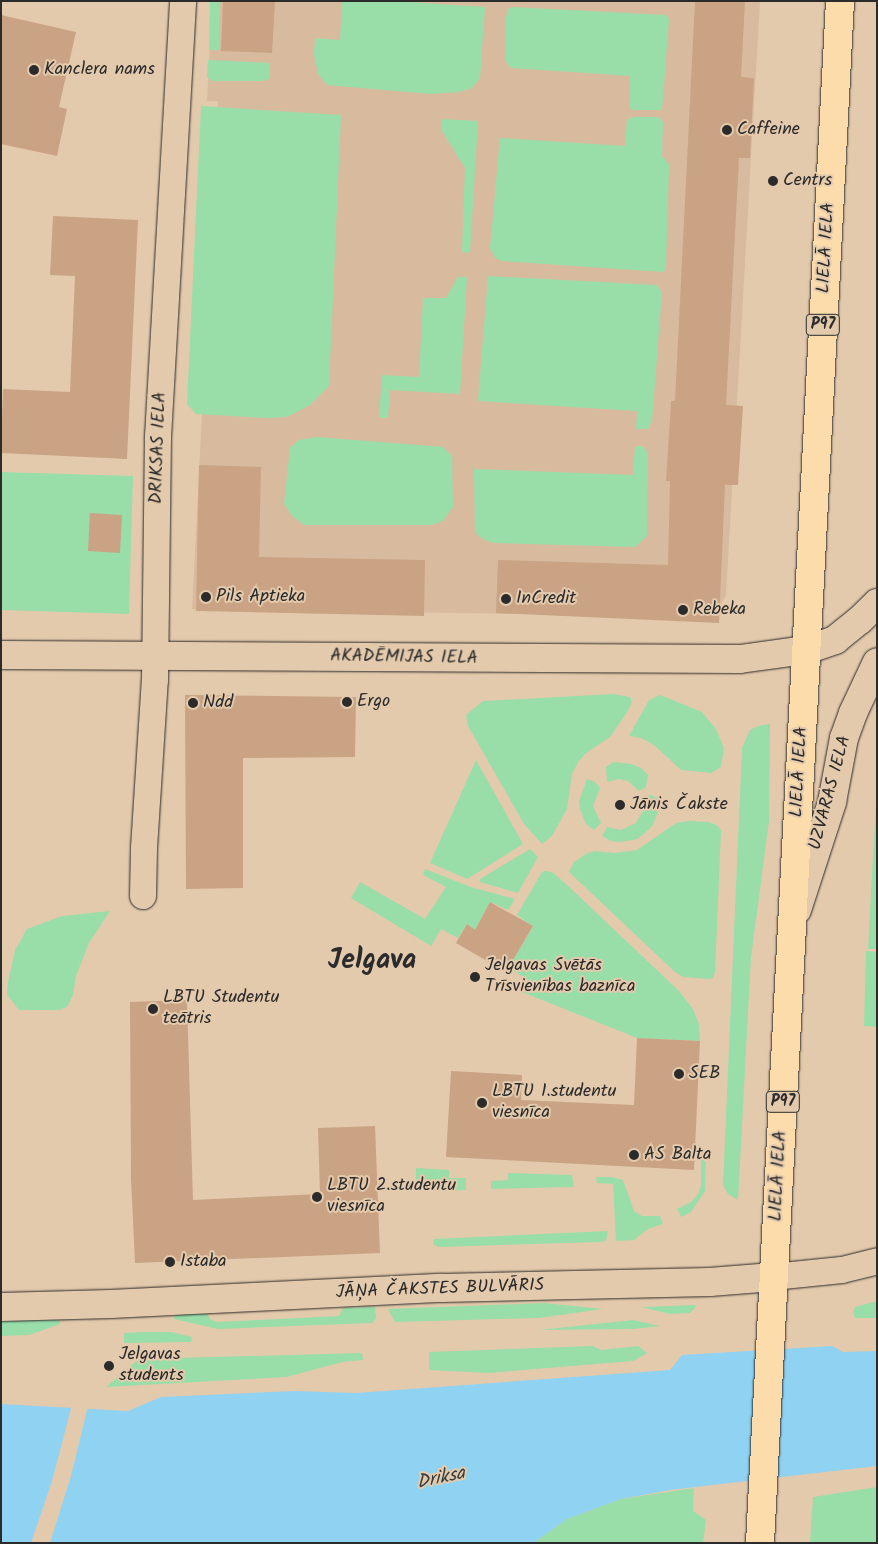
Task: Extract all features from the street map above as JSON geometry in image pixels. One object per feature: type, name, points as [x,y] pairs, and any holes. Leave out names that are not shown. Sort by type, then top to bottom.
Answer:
[{"type":"main road","name":"LIELĀ IELA","points":[[760,1543],[840,1]]},
{"type":"main road","points":[[806,650],[835,640],[860,620],[877,602]]},
{"type":"main road","name":"AKADĒMIJAS IELA","points":[[1,655],[723,660],[806,650]]},
{"type":"main road","name":"UZVARAS IELA","points":[[792,926],[832,802],[844,738],[877,662]]},
{"type":"main road","name":"JĀŅA ČAKSTES BULVĀRIS","points":[[1,1307],[111,1304],[442,1288],[710,1282],[773,1277]]},
{"type":"street","name":"DRIKSAS IELA","points":[[143,896],[155,655],[158,437],[183,1]]},
{"type":"street","name":"JĀŅA ČAKSTES BULVĀRIS","points":[[773,1277],[842,1270],[877,1261]]},
{"type":"shaded area","points":[[212,1],[760,1],[726,595],[714,617],[192,609],[218,101],[207,101]]},
{"type":"green space","points":[[210,1],[220,1],[219,50],[209,50]]},
{"type":"green space","points":[[342,1],[392,1],[485,7],[480,78],[472,88],[459,92],[431,94],[327,85],[318,74],[314,54],[315,38],[340,40]]},
{"type":"green space","points":[[512,7],[666,15],[669,19],[662,110],[633,110],[629,108],[630,76],[512,68],[509,66],[506,62],[506,17],[508,9]]},
{"type":"green space","points":[[208,60],[270,63],[270,78],[263,81],[213,81],[207,77]]},
{"type":"green space","points":[[201,106],[341,115],[329,386],[310,405],[287,417],[267,418],[196,414],[187,404]]},
{"type":"green space","points":[[632,117],[659,117],[663,122],[662,156],[669,164],[666,269],[663,272],[502,261],[495,258],[490,248],[500,138],[625,146],[627,120]]},
{"type":"green space","points":[[442,119],[478,121],[470,253],[462,252],[465,168],[442,131]]},
{"type":"green space","points":[[488,276],[657,285],[662,292],[652,421],[648,429],[636,429],[637,411],[478,401]]},
{"type":"green space","points":[[458,277],[467,277],[460,394],[390,390],[388,418],[379,418],[382,375],[419,377],[423,298],[446,298]]},
{"type":"green space","points":[[317,437],[443,447],[452,456],[453,507],[443,521],[432,525],[304,525],[292,516],[284,504],[290,448],[299,440]]},
{"type":"green space","points":[[635,446],[643,446],[648,454],[647,536],[635,547],[493,543],[481,538],[475,532],[474,469],[633,475]]},
{"type":"green space","points":[[1,472],[133,476],[129,614],[1,610]]},
{"type":"green space","points":[[613,694],[630,697],[632,702],[610,737],[586,753],[578,762],[572,774],[567,809],[552,836],[542,844],[524,824],[468,726],[466,715],[483,701]]},
{"type":"green space","points":[[660,695],[702,712],[716,729],[724,748],[721,767],[711,773],[681,770],[654,745],[641,738],[629,736],[649,700]]},
{"type":"green space","points":[[770,724],[769,821],[751,958],[738,1200],[728,1194],[723,1185],[742,748],[750,730],[758,726]]},
{"type":"green space","points":[[476,760],[523,844],[467,879],[430,863]]},
{"type":"green space","points":[[614,762],[631,764],[641,768],[648,775],[646,787],[639,791],[628,781],[619,779],[607,782],[606,767]]},
{"type":"green space","points":[[587,779],[595,782],[600,788],[593,806],[601,823],[594,830],[586,824],[580,809],[579,801]]},
{"type":"green space","points":[[877,783],[877,949],[868,949]]},
{"type":"green space","points":[[650,795],[659,798],[660,806],[653,825],[645,833],[637,839],[621,842],[611,841],[602,836],[607,827],[621,830],[636,823],[644,809],[643,798]]},
{"type":"green space","points":[[689,821],[709,822],[718,826],[721,831],[715,973],[713,978],[708,979],[683,977],[675,972],[569,872],[574,862],[586,854],[594,851],[615,853],[637,850],[676,823]]},
{"type":"green space","points":[[530,849],[538,857],[518,893],[480,882],[480,879]]},
{"type":"green space","points":[[425,869],[471,887],[515,899],[508,910],[490,902],[475,930],[467,924],[458,938],[441,929],[431,946],[351,898],[360,882],[425,919],[446,887],[423,875]]},
{"type":"green space","points":[[542,872],[552,872],[565,883],[679,991],[693,1009],[699,1024],[700,1041],[637,1038],[522,992],[529,980],[508,968],[533,927],[517,915]]},
{"type":"green space","points":[[110,911],[89,943],[76,976],[73,995],[67,1007],[60,1010],[19,1010],[7,995],[8,982],[15,950],[27,929],[62,916]]},
{"type":"green space","points":[[866,951],[877,952],[877,1027],[864,1026]]},
{"type":"green space","points":[[701,1151],[706,1151],[705,1191],[691,1212],[681,1217],[677,1209],[691,1202],[698,1194],[701,1186]]},
{"type":"green space","points":[[416,1168],[449,1170],[449,1178],[466,1178],[466,1190],[435,1191],[424,1188],[416,1180]]},
{"type":"green space","points":[[508,1173],[572,1175],[574,1187],[491,1189],[491,1181],[508,1180]]},
{"type":"green space","points":[[596,1177],[612,1177],[623,1180],[634,1211],[642,1216],[660,1216],[663,1224],[648,1229],[634,1240],[616,1241],[613,1184],[597,1183]]},
{"type":"green space","points":[[608,1231],[606,1241],[600,1242],[438,1247],[433,1244],[434,1239]]},
{"type":"green space","points":[[877,1301],[877,1318],[855,1318],[853,1312],[855,1307]]},
{"type":"green space","points":[[544,1303],[603,1309],[539,1318],[395,1322],[388,1309]]},
{"type":"green space","points":[[697,1305],[690,1313],[670,1314],[641,1307]]},
{"type":"green space","points":[[375,1307],[376,1317],[373,1323],[218,1329],[174,1319],[175,1313],[207,1314],[210,1319],[217,1322],[339,1316],[343,1308]]},
{"type":"green space","points":[[60,1318],[60,1324],[29,1335],[1,1336],[1,1320]]},
{"type":"green space","points":[[633,1320],[660,1326],[633,1329],[539,1330]]},
{"type":"green space","points":[[171,1332],[192,1337],[191,1342],[124,1343],[124,1333]]},
{"type":"green space","points":[[593,1346],[601,1350],[638,1346],[647,1353],[633,1361],[488,1373],[429,1370],[429,1352]]},
{"type":"green space","points":[[362,1353],[363,1360],[342,1362],[287,1377],[106,1387],[139,1359]]},
{"type":"green space","points":[[877,1487],[877,1543],[810,1543],[813,1497]]},
{"type":"green space","points":[[694,1488],[693,1511],[706,1520],[703,1543],[533,1543],[567,1519],[621,1499]]},
{"type":"water","name":"Driksa","points":[[832,1346],[843,1352],[877,1351],[877,1466],[670,1490],[621,1499],[567,1519],[533,1543],[1,1543],[1,1404],[128,1411],[161,1397],[295,1391],[356,1393],[670,1370],[682,1355]]},
{"type":"pier","points":[[72,1405],[88,1406],[71,1476],[50,1543],[31,1543],[52,1481]]},
{"type":"building","points":[[223,1],[275,1],[272,53],[221,51]]},
{"type":"building","points":[[695,1],[745,1],[741,77],[754,78],[750,158],[739,158],[726,405],[743,406],[738,485],[725,485],[719,623],[496,613],[498,560],[668,565],[670,481],[666,481],[671,401],[675,401]]},
{"type":"building","name":"Kanclera nams","points":[[1,15],[76,32],[59,107],[67,109],[57,156],[1,144]]},
{"type":"building","points":[[53,216],[138,220],[127,459],[1,453],[3,389],[70,392],[75,276],[50,275]]},
{"type":"building","points":[[199,465],[261,467],[259,557],[425,560],[424,616],[196,611]]},
{"type":"building","points":[[90,513],[122,515],[120,553],[88,551]]},
{"type":"building","points":[[185,695],[356,697],[355,757],[243,758],[243,888],[186,889]]},
{"type":"building","points":[[490,902],[533,926],[506,972],[456,943],[467,924],[475,930]]},
{"type":"building","name":"LBTU 2.studentu viesnīca","points":[[187,1000],[193,1200],[320,1194],[318,1128],[375,1126],[380,1253],[135,1263],[131,1179],[130,1002]]},
{"type":"building","name":"LBTU 1.studentu viesnīca","points":[[637,1038],[700,1041],[694,1170],[446,1157],[451,1071],[522,1075],[521,1100],[634,1105]]},
{"type":"place","name":"Kanclera nams","points":[[34,70]]},
{"type":"place","name":"Caffeine","points":[[727,130]]},
{"type":"place","name":"Centrs","points":[[773,181]]},
{"type":"place","name":"Pils Aptieka","points":[[206,597]]},
{"type":"place","name":"InCredit","points":[[506,599]]},
{"type":"place","name":"Rebeka","points":[[683,610]]},
{"type":"place","name":"Ergo","points":[[347,702]]},
{"type":"place","name":"Ndd","points":[[193,703]]},
{"type":"place","name":"Jānis Čakste","points":[[620,805]]},
{"type":"place","name":"Jelgavas Svētās Trīsvienības baznīca","points":[[475,977]]},
{"type":"place","name":"LBTU Studentu teātris","points":[[153,1009]]},
{"type":"place","name":"SEB","points":[[679,1074]]},
{"type":"place","name":"LBTU 1.studentu viesnīca","points":[[482,1103]]},
{"type":"place","name":"AS Balta","points":[[634,1155]]},
{"type":"place","name":"LBTU 2.studentu viesnīca","points":[[317,1197]]},
{"type":"place","name":"Istaba","points":[[170,1262]]},
{"type":"place","name":"Jelgavas students","points":[[109,1366]]},
{"type":"district","name":"Jelgava","points":[[372,961]]}]
